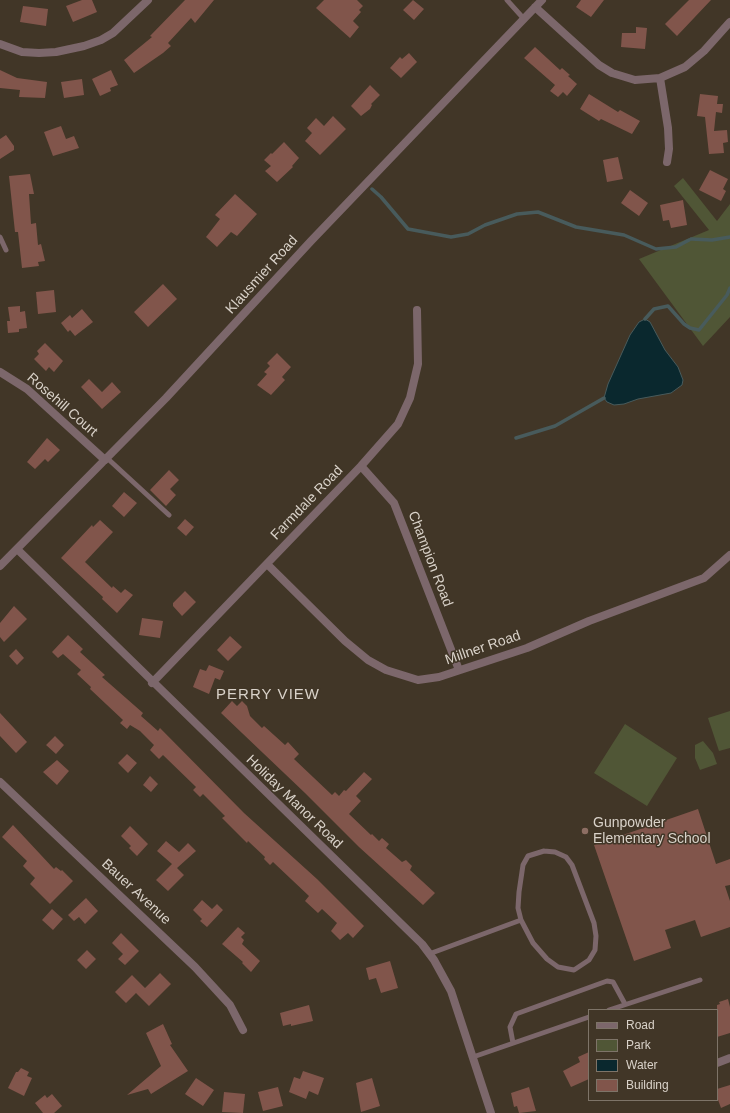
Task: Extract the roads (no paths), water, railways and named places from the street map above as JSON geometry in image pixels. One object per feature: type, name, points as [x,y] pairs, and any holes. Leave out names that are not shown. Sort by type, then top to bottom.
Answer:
[{"type":"street","points":[[0,44],[22,52],[39,53],[56,52],[84,46],[113,33],[148,0]]},
{"type":"street","name":"Klausmier Road","points":[[0,566],[166,398],[385,162],[542,0]]},
{"type":"street","points":[[535,7],[582,51],[612,73],[635,80],[660,78],[685,67],[704,51],[730,22]]},
{"type":"street","points":[[660,78],[668,128],[669,149],[667,162]]},
{"type":"street","name":"Farmdale Road","points":[[152,683],[361,466],[398,424],[410,398],[418,364],[417,310]]},
{"type":"street","name":"Rosehill Court","points":[[0,372],[27,389],[106,459]]},
{"type":"street","name":"Champion Road","points":[[361,466],[394,503],[459,670]]},
{"type":"street","name":"Holiday Manor Road","points":[[17,549],[152,683],[403,925],[430,954],[451,991],[491,1113]]},
{"type":"street","name":"Millner Road","points":[[266,564],[345,641],[368,660],[386,670],[418,680],[439,677],[527,648],[589,621],[704,578],[730,555]]},
{"type":"street","name":"Bauer Avenue","points":[[0,782],[195,967],[230,1005],[243,1030]]},
{"type":"street","points":[[718,1063],[730,1058]]},
{"type":"lane","points":[[507,0],[524,19]]},
{"type":"lane","points":[[0,237],[6,250]]},
{"type":"lane","points":[[106,459],[169,515]]},
{"type":"lane","points":[[544,851],[555,852],[566,858],[572,865],[594,923],[596,936],[595,950],[589,960],[574,970],[558,968],[547,959],[533,943],[521,920],[518,908],[523,865],[528,856],[535,853],[544,851]]},
{"type":"lane","points":[[430,954],[521,920]]},
{"type":"lane","points":[[612,1009],[700,980]]},
{"type":"lane","points":[[513,1044],[510,1027],[516,1014],[607,981],[614,982],[626,1004]]},
{"type":"lane","points":[[473,1057],[588,1017]]},
{"type":"water","points":[[645,319],[650,322],[665,350],[678,367],[683,380],[682,385],[671,393],[614,405],[607,402],[604,398],[608,384],[630,335],[639,322]]},
{"type":"waterway","points":[[372,189],[381,197],[408,229],[451,237],[468,234],[485,225],[517,214],[538,212],[576,227],[624,235],[656,249],[676,247],[689,240]]},
{"type":"waterway","points":[[691,239],[712,240],[730,237]]},
{"type":"waterway","points":[[645,319],[654,309],[668,306],[684,324],[690,328],[699,330],[727,295],[730,288]]},
{"type":"waterway","points":[[516,438],[555,426],[604,398]]},
{"type":"place","name":"Gunpowder Elementary School","points":[[585,831]]},
{"type":"district","name":"PERRY VIEW","points":[[268,695]]}]
